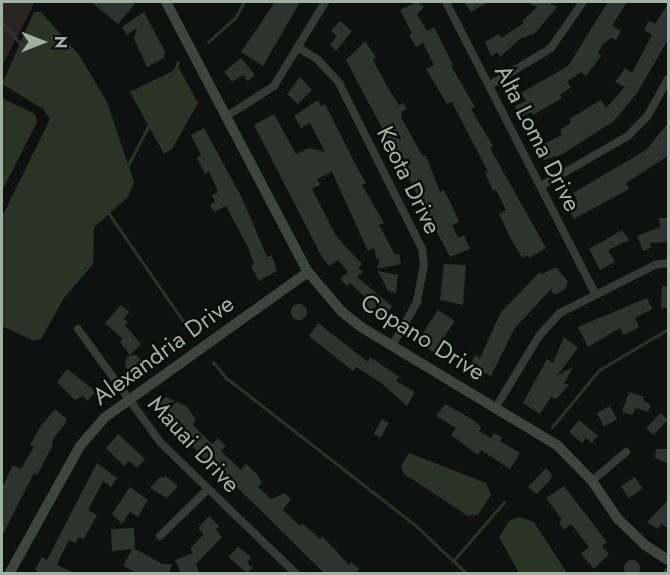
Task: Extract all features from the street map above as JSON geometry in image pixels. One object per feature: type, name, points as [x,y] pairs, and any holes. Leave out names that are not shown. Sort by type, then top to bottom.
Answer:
[{"type":"street","name":"Copano Drive","points":[[166,2],[308,272],[342,312],[392,346],[558,446],[592,481],[618,519],[645,545],[669,560]]},
{"type":"street","points":[[227,116],[274,86],[325,2]]},
{"type":"street","name":"Alta Loma Drive","points":[[446,2],[595,293]]},
{"type":"street","points":[[490,85],[551,48],[583,2]]},
{"type":"street","name":"Keota Drive","points":[[299,48],[322,63],[339,83],[422,249],[424,265],[417,302],[392,346]]},
{"type":"street","points":[[541,186],[628,136],[648,115],[669,79]]},
{"type":"street","points":[[496,407],[549,323],[595,293],[655,265],[669,263]]},
{"type":"street","name":"Alexandria Drive","points":[[9,573],[80,446],[104,418],[308,272]]},
{"type":"street","name":"Mauai Drive","points":[[78,329],[160,442],[293,573]]},
{"type":"street","points":[[592,481],[626,452]]},
{"type":"street","points":[[160,536],[207,490]]},
{"type":"shaded area","points":[[2,2],[35,2],[2,66]]},
{"type":"shaded area","points":[[34,12],[41,12],[79,55],[107,102],[134,182],[128,197],[94,227],[93,264],[64,298],[41,339],[34,341],[2,326],[2,217],[50,119],[43,109],[2,84]]},
{"type":"shaded area","points":[[179,68],[198,103],[172,149],[164,154],[130,92]]},
{"type":"shaded area","points":[[2,98],[35,114],[37,122],[2,191]]},
{"type":"shaded area","points":[[409,453],[486,483],[491,495],[478,515],[468,516],[404,474],[401,466]]},
{"type":"shaded area","points":[[519,517],[534,522],[567,573],[519,573],[499,537],[509,521]]},
{"type":"building","points":[[91,2],[131,2],[135,4],[118,24]]},
{"type":"building","points":[[275,2],[300,2],[263,66],[241,52]]},
{"type":"building","points":[[417,2],[424,7],[417,14],[427,31],[434,27],[453,65],[451,66],[475,107],[471,109],[493,146],[490,148],[546,248],[529,258],[528,255],[522,258],[511,239],[499,214],[506,210],[496,190],[493,191],[485,173],[488,172],[452,102],[447,104],[426,69],[434,65],[423,43],[416,47],[409,35],[412,33],[400,10]]},
{"type":"building","points":[[464,2],[488,2],[471,12]]},
{"type":"building","points":[[527,2],[548,2],[557,7],[535,33],[520,39],[500,57],[498,52],[491,56],[485,42],[499,34],[501,38],[524,23],[522,21],[537,7]]},
{"type":"building","points":[[608,2],[627,2],[612,26],[621,31],[616,40],[611,38],[603,44],[598,53],[601,56],[586,76],[581,72],[567,82],[571,87],[560,95],[562,98],[533,115],[531,112],[521,117],[515,106],[526,101],[521,93],[568,66]]},
{"type":"building","points":[[669,2],[669,38],[637,93],[614,121],[561,155],[544,160],[540,146],[562,135],[560,130],[571,123],[569,119],[601,100],[606,108],[625,87],[615,82],[625,68],[632,73],[652,35],[644,30],[649,21],[655,24]]},
{"type":"building","points":[[144,12],[165,52],[164,58],[147,67],[134,39],[137,28],[127,35],[122,27]]},
{"type":"building","points":[[340,21],[352,31],[336,51],[330,45],[337,36],[331,31]]},
{"type":"building","points":[[365,41],[376,57],[373,60],[388,88],[399,105],[403,103],[407,109],[401,112],[402,119],[422,155],[426,156],[440,192],[444,190],[452,206],[459,222],[452,225],[458,238],[464,235],[470,249],[450,257],[346,60]]},
{"type":"building","points":[[241,58],[255,75],[248,81],[243,75],[232,82],[224,72]]},
{"type":"building","points":[[300,77],[312,90],[298,104],[287,94]]},
{"type":"building","points":[[318,100],[321,106],[325,104],[366,183],[362,185],[384,223],[379,225],[395,255],[399,254],[401,264],[377,269],[380,257],[377,260],[374,248],[368,251],[332,172],[317,179],[320,185],[312,189],[336,236],[362,264],[358,268],[363,272],[357,277],[392,306],[386,317],[379,319],[362,306],[367,299],[350,283],[347,286],[340,279],[348,272],[338,260],[329,266],[321,255],[254,125],[274,114],[296,154],[309,148],[325,152],[310,123],[301,128],[294,116]]},
{"type":"building","points":[[669,122],[669,155],[626,183],[629,189],[574,219],[567,207],[578,201],[573,193],[646,150]]},
{"type":"building","points":[[204,128],[242,198],[267,257],[271,255],[274,261],[277,271],[259,281],[251,266],[254,264],[248,247],[226,206],[214,212],[210,205],[215,202],[212,195],[218,192],[209,171],[205,174],[197,158],[201,155],[191,135]]},
{"type":"building","points":[[659,218],[669,218],[669,242],[650,243],[651,248],[643,251],[637,236],[660,227]]},
{"type":"building","points":[[622,230],[629,240],[608,250],[615,262],[600,270],[589,249]]},
{"type":"building","points":[[444,264],[466,265],[463,305],[440,300]]},
{"type":"building","points":[[556,267],[568,282],[565,289],[554,295],[551,289],[514,329],[491,376],[485,373],[483,378],[472,373],[473,369],[469,367],[475,355],[480,358],[501,312],[540,272],[542,274]]},
{"type":"building","points":[[378,271],[398,275],[396,293],[388,291]]},
{"type":"building","points":[[662,286],[669,287],[669,308],[661,308]]},
{"type":"building","points":[[647,298],[652,309],[635,318],[639,327],[624,335],[620,328],[588,347],[578,327]]},
{"type":"building","points":[[299,304],[305,306],[307,312],[305,318],[299,320],[293,318],[291,312],[293,306]]},
{"type":"building","points":[[121,305],[129,312],[124,319],[128,322],[125,325],[141,344],[130,355],[120,342],[123,339],[105,323]]},
{"type":"building","points":[[438,310],[455,321],[434,353],[417,342]]},
{"type":"building","points":[[318,323],[368,362],[370,358],[375,360],[399,377],[396,381],[415,392],[407,406],[380,382],[356,367],[353,371],[309,336]]},
{"type":"building","points":[[564,337],[578,348],[557,376],[573,367],[564,383],[569,385],[556,399],[551,397],[540,414],[523,403],[547,359],[553,363]]},
{"type":"building","points":[[130,355],[136,355],[141,363],[139,369],[130,371],[125,366],[125,360]]},
{"type":"building","points":[[67,369],[93,389],[94,394],[87,401],[83,396],[75,400],[57,382]]},
{"type":"building","points":[[629,392],[644,397],[643,400],[651,405],[648,412],[636,408],[632,415],[622,412]]},
{"type":"building","points":[[166,397],[186,406],[196,419],[193,425],[212,444],[218,438],[226,446],[221,451],[241,470],[246,464],[257,474],[262,483],[258,487],[271,499],[285,493],[291,499],[283,510],[300,526],[303,524],[320,539],[322,536],[349,565],[351,562],[359,569],[356,573],[324,573],[238,488],[235,492],[155,406]]},
{"type":"building","points":[[445,404],[472,419],[481,427],[479,431],[491,438],[494,433],[502,437],[500,441],[520,453],[510,469],[481,450],[478,455],[451,435],[456,428],[436,416]]},
{"type":"building","points":[[610,406],[617,419],[604,426],[597,413]]},
{"type":"building","points":[[55,409],[67,419],[65,424],[53,439],[52,447],[37,475],[34,473],[2,536],[2,488],[13,465],[21,469],[34,447],[30,445],[40,427]]},
{"type":"building","points":[[661,413],[668,420],[653,435],[646,428]]},
{"type":"building","points":[[382,419],[389,423],[380,438],[374,434]]},
{"type":"building","points":[[579,420],[598,436],[592,443],[586,438],[582,443],[569,432]]},
{"type":"building","points":[[118,434],[145,459],[137,468],[129,461],[124,466],[106,448]]},
{"type":"building","points":[[656,449],[669,449],[669,464],[655,458]]},
{"type":"building","points":[[97,463],[117,478],[111,487],[103,481],[88,510],[97,515],[84,539],[79,537],[75,543],[69,540],[61,556],[57,565],[74,573],[39,573],[35,569],[42,557],[47,560]]},
{"type":"building","points":[[546,468],[552,474],[551,479],[537,494],[528,487]]},
{"type":"building","points":[[166,476],[178,486],[167,498],[150,488],[159,478]]},
{"type":"building","points":[[635,477],[643,489],[629,498],[621,487]]},
{"type":"building","points":[[564,486],[607,542],[602,546],[609,554],[594,569],[581,554],[589,547],[571,524],[564,530],[559,522],[562,520],[546,498]]},
{"type":"building","points":[[130,487],[148,500],[138,517],[130,512],[122,524],[112,514]]},
{"type":"building","points":[[669,499],[669,529],[661,524],[658,529],[647,522]]},
{"type":"building","points":[[209,516],[219,526],[216,530],[222,537],[196,564],[199,573],[181,573],[175,560],[193,553],[190,549],[204,534],[198,528]]},
{"type":"building","points":[[134,528],[135,549],[163,564],[172,564],[169,573],[137,573],[123,566],[132,549],[112,551],[111,529]]},
{"type":"building","points":[[238,547],[251,557],[247,563],[253,568],[247,573],[228,557]]},
{"type":"building","points":[[632,560],[638,562],[640,568],[638,574],[632,576],[626,574],[624,568],[626,562]]},
{"type":"waterway","points":[[208,42],[235,18],[244,2]]},
{"type":"waterway","points":[[2,23],[21,44]]},
{"type":"waterway","points":[[174,74],[178,62]]},
{"type":"waterway","points":[[128,165],[150,123]]},
{"type":"waterway","points":[[107,211],[192,334]]},
{"type":"waterway","points":[[552,427],[599,370],[668,329]]},
{"type":"waterway","points":[[213,362],[225,377],[414,524],[467,574]]},
{"type":"waterway","points":[[453,561],[504,502]]}]
